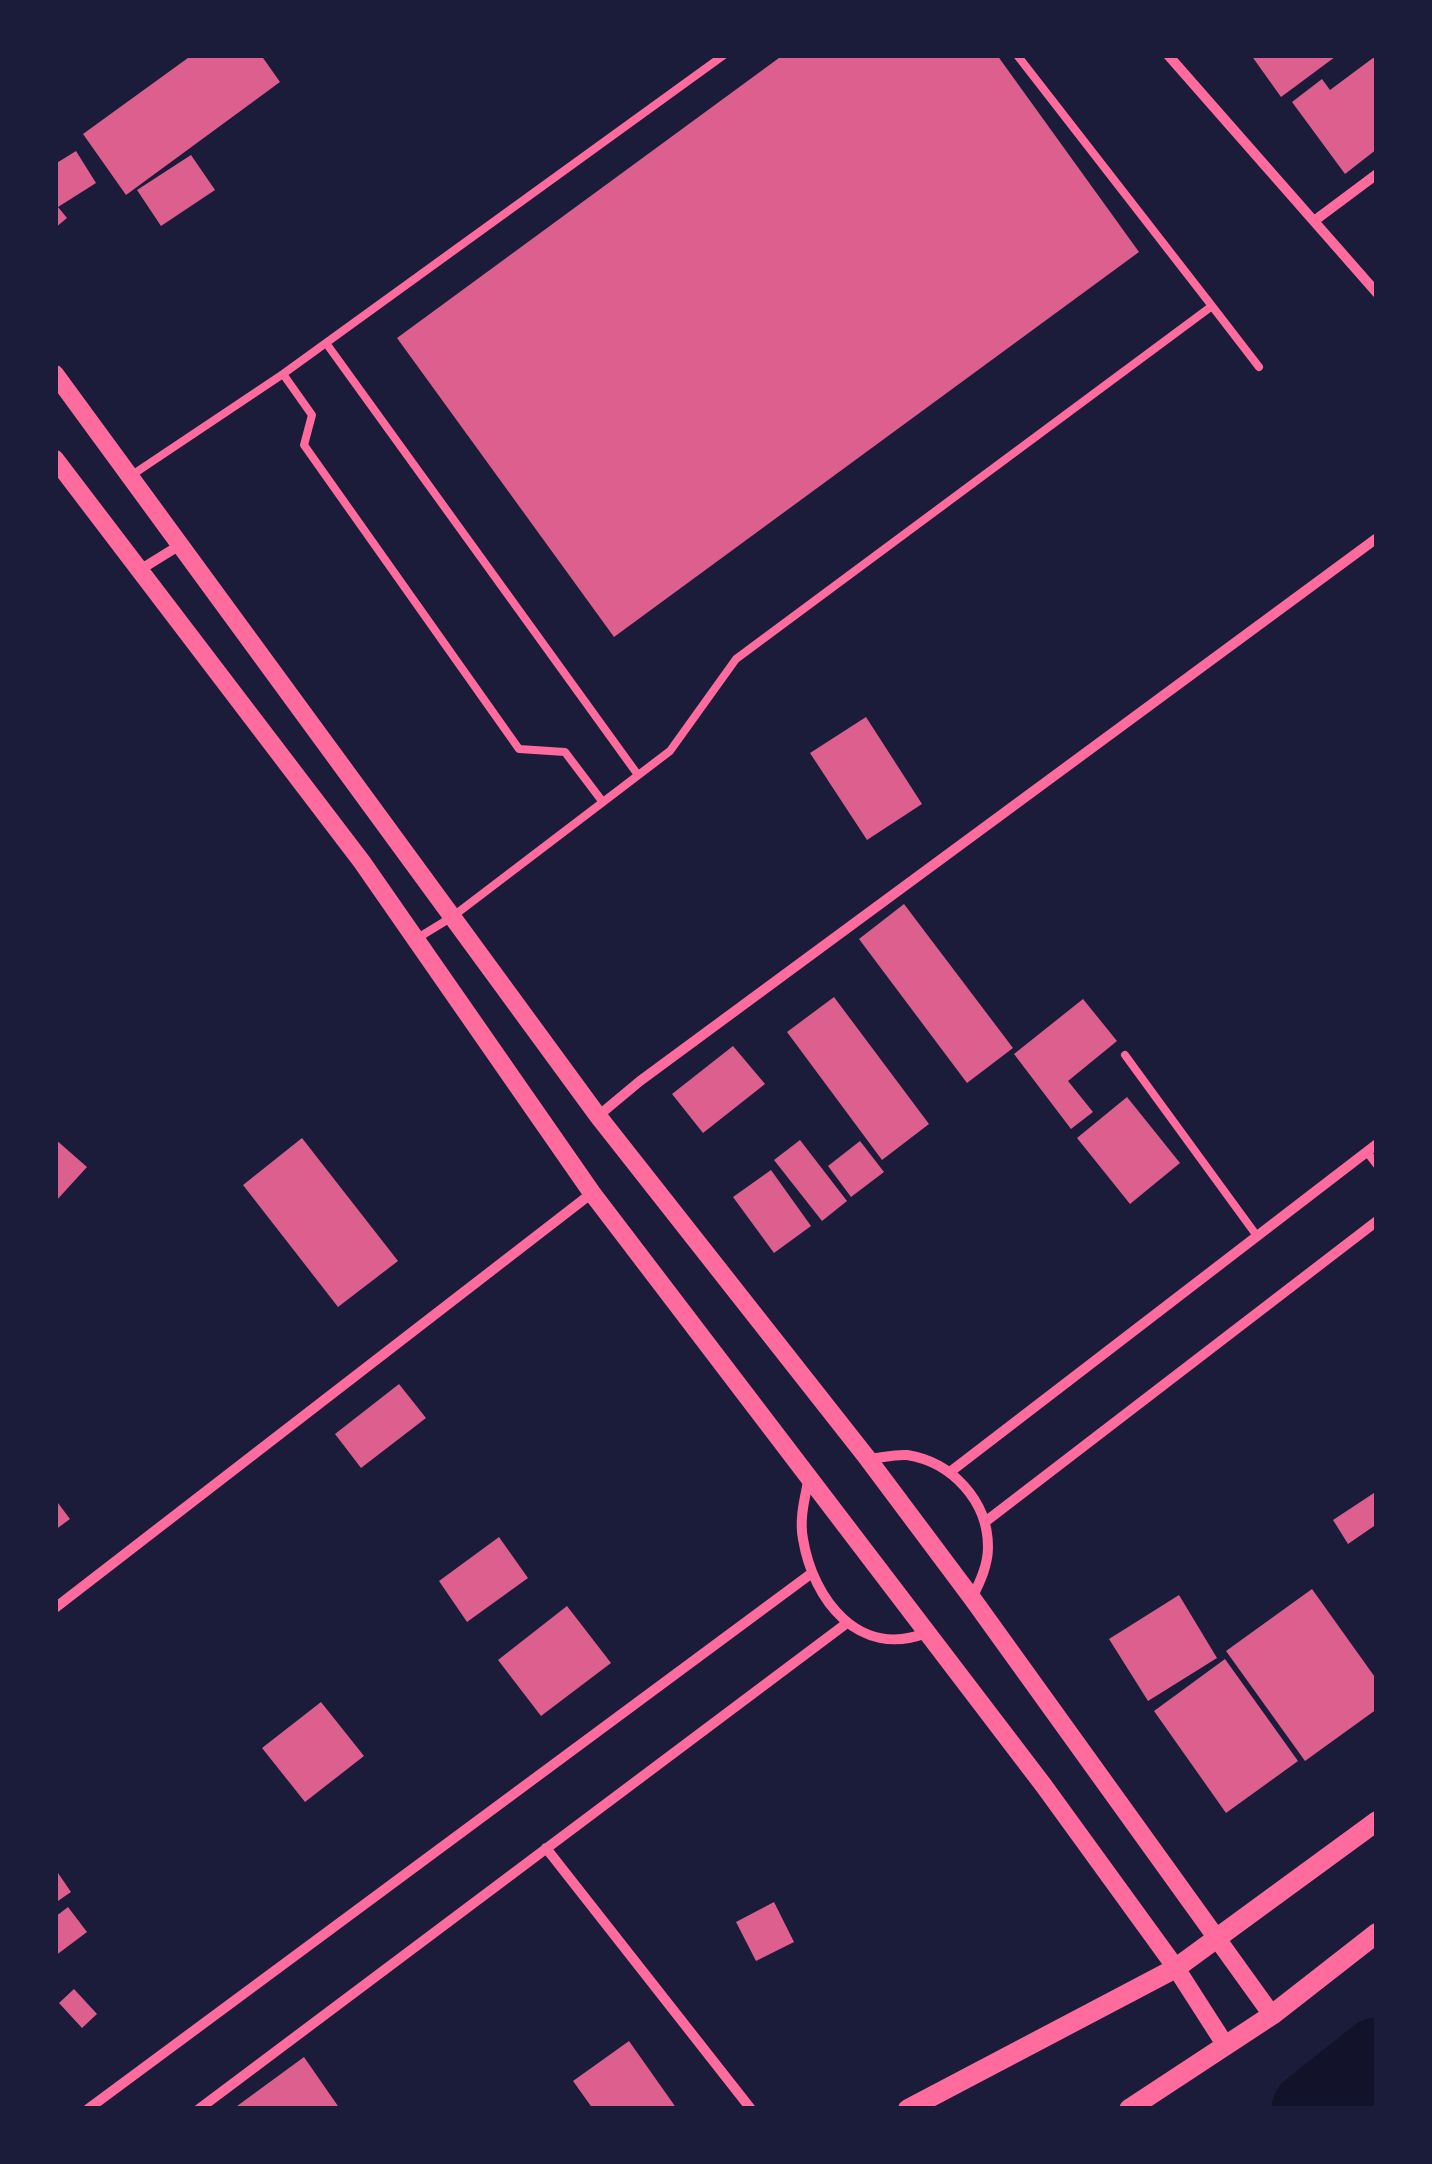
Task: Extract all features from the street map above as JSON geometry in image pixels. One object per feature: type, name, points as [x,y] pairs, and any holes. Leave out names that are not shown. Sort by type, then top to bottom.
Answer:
[{"type":"main road","points":[[908,2109],[1176,1968],[1377,1821]]},
{"type":"main road","points":[[1129,2109],[1272,2015],[1377,1933]]},
{"type":"street","points":[[1168,55],[1377,293]]},
{"type":"street","points":[[1314,220],[1377,174]]},
{"type":"street","points":[[55,374],[598,1116],[868,1459],[972,1598],[1272,2015]]},
{"type":"street","points":[[55,459],[137,572],[362,862],[592,1193],[1044,1786],[1176,1968],[1226,2046]]},
{"type":"street","points":[[598,1116],[640,1081],[1377,538]]},
{"type":"street","points":[[137,572],[180,545]]},
{"type":"street","points":[[950,1472],[1377,1144]]},
{"type":"street","points":[[55,1608],[592,1193]]},
{"type":"street","points":[[984,1522],[1377,1220]]},
{"type":"street","points":[[868,1459],[905,1455],[950,1472],[972,1494],[984,1522],[988,1548],[983,1574],[972,1598]]},
{"type":"street","points":[[809,1476],[802,1515],[803,1538],[812,1573],[827,1602],[847,1623],[868,1634],[908,1640],[926,1633]]},
{"type":"street","points":[[88,2109],[812,1573]]},
{"type":"street","points":[[199,2109],[847,1623]]},
{"type":"street","points":[[546,1848],[750,2109]]},
{"type":"lane","points":[[130,476],[283,374],[724,55]]},
{"type":"lane","points":[[1017,55],[1259,367]]},
{"type":"lane","points":[[416,939],[670,751],[736,659],[1212,306]]},
{"type":"lane","points":[[326,343],[638,776]]},
{"type":"lane","points":[[283,374],[312,415],[304,444],[519,749],[565,752],[602,801]]},
{"type":"lane","points":[[1125,1056],[1257,1236]]},
{"type":"lane","points":[[1367,1152],[1377,1165]]},
{"type":"building","points":[[192,55],[261,55],[280,82],[126,195],[83,134]]},
{"type":"building","points":[[783,55],[997,55],[1139,252],[614,637],[397,338]]},
{"type":"building","points":[[1251,55],[1333,55],[1335,57],[1281,97]]},
{"type":"building","points":[[1377,55],[1377,149],[1345,174],[1292,102],[1322,79],[1330,90]]},
{"type":"building","points":[[76,151],[96,183],[58,207],[67,218],[55,228],[55,164]]},
{"type":"building","points":[[191,155],[215,190],[161,226],[137,190]]},
{"type":"building","points":[[866,717],[922,804],[867,840],[810,753]]},
{"type":"building","points":[[904,904],[1013,1048],[967,1083],[859,939]]},
{"type":"building","points":[[834,997],[929,1124],[882,1160],[787,1032]]},
{"type":"building","points":[[1083,999],[1117,1041],[1068,1081],[1093,1112],[1071,1129],[1014,1054]]},
{"type":"building","points":[[733,1046],[765,1084],[703,1133],[672,1094]]},
{"type":"building","points":[[1127,1097],[1180,1163],[1130,1204],[1077,1138]]},
{"type":"building","points":[[302,1138],[398,1261],[338,1307],[243,1185]]},
{"type":"building","points":[[55,1139],[87,1167],[55,1202]]},
{"type":"building","points":[[800,1140],[847,1201],[822,1221],[774,1160]]},
{"type":"building","points":[[860,1141],[884,1172],[851,1197],[828,1166]]},
{"type":"building","points":[[771,1170],[811,1226],[774,1253],[733,1197]]},
{"type":"building","points":[[399,1384],[426,1418],[361,1468],[335,1434]]},
{"type":"building","points":[[1377,1491],[1377,1524],[1348,1544],[1333,1520]]},
{"type":"building","points":[[55,1499],[70,1519],[55,1530]]},
{"type":"building","points":[[499,1537],[528,1578],[467,1622],[439,1581]]},
{"type":"building","points":[[1312,1589],[1377,1680],[1377,1709],[1305,1761],[1226,1651]]},
{"type":"building","points":[[1179,1595],[1217,1658],[1148,1701],[1109,1639]]},
{"type":"building","points":[[567,1606],[611,1663],[541,1716],[498,1660]]},
{"type":"building","points":[[1225,1659],[1298,1761],[1226,1813],[1154,1711]]},
{"type":"building","points":[[321,1702],[364,1756],[305,1802],[262,1748]]},
{"type":"building","points":[[58,1873],[71,1892],[55,1903],[55,1875]]},
{"type":"building","points":[[774,1902],[794,1942],[756,1961],[736,1922]]},
{"type":"building","points":[[68,1907],[87,1932],[55,1956],[55,1917]]},
{"type":"building","points":[[74,1989],[97,2014],[82,2028],[59,2003]]},
{"type":"building","points":[[629,2041],[677,2109],[593,2109],[573,2081]]},
{"type":"building","points":[[304,2057],[340,2109],[233,2109]]},
{"type":"waterway","points":[[1309,2109],[1377,2055]]}]
